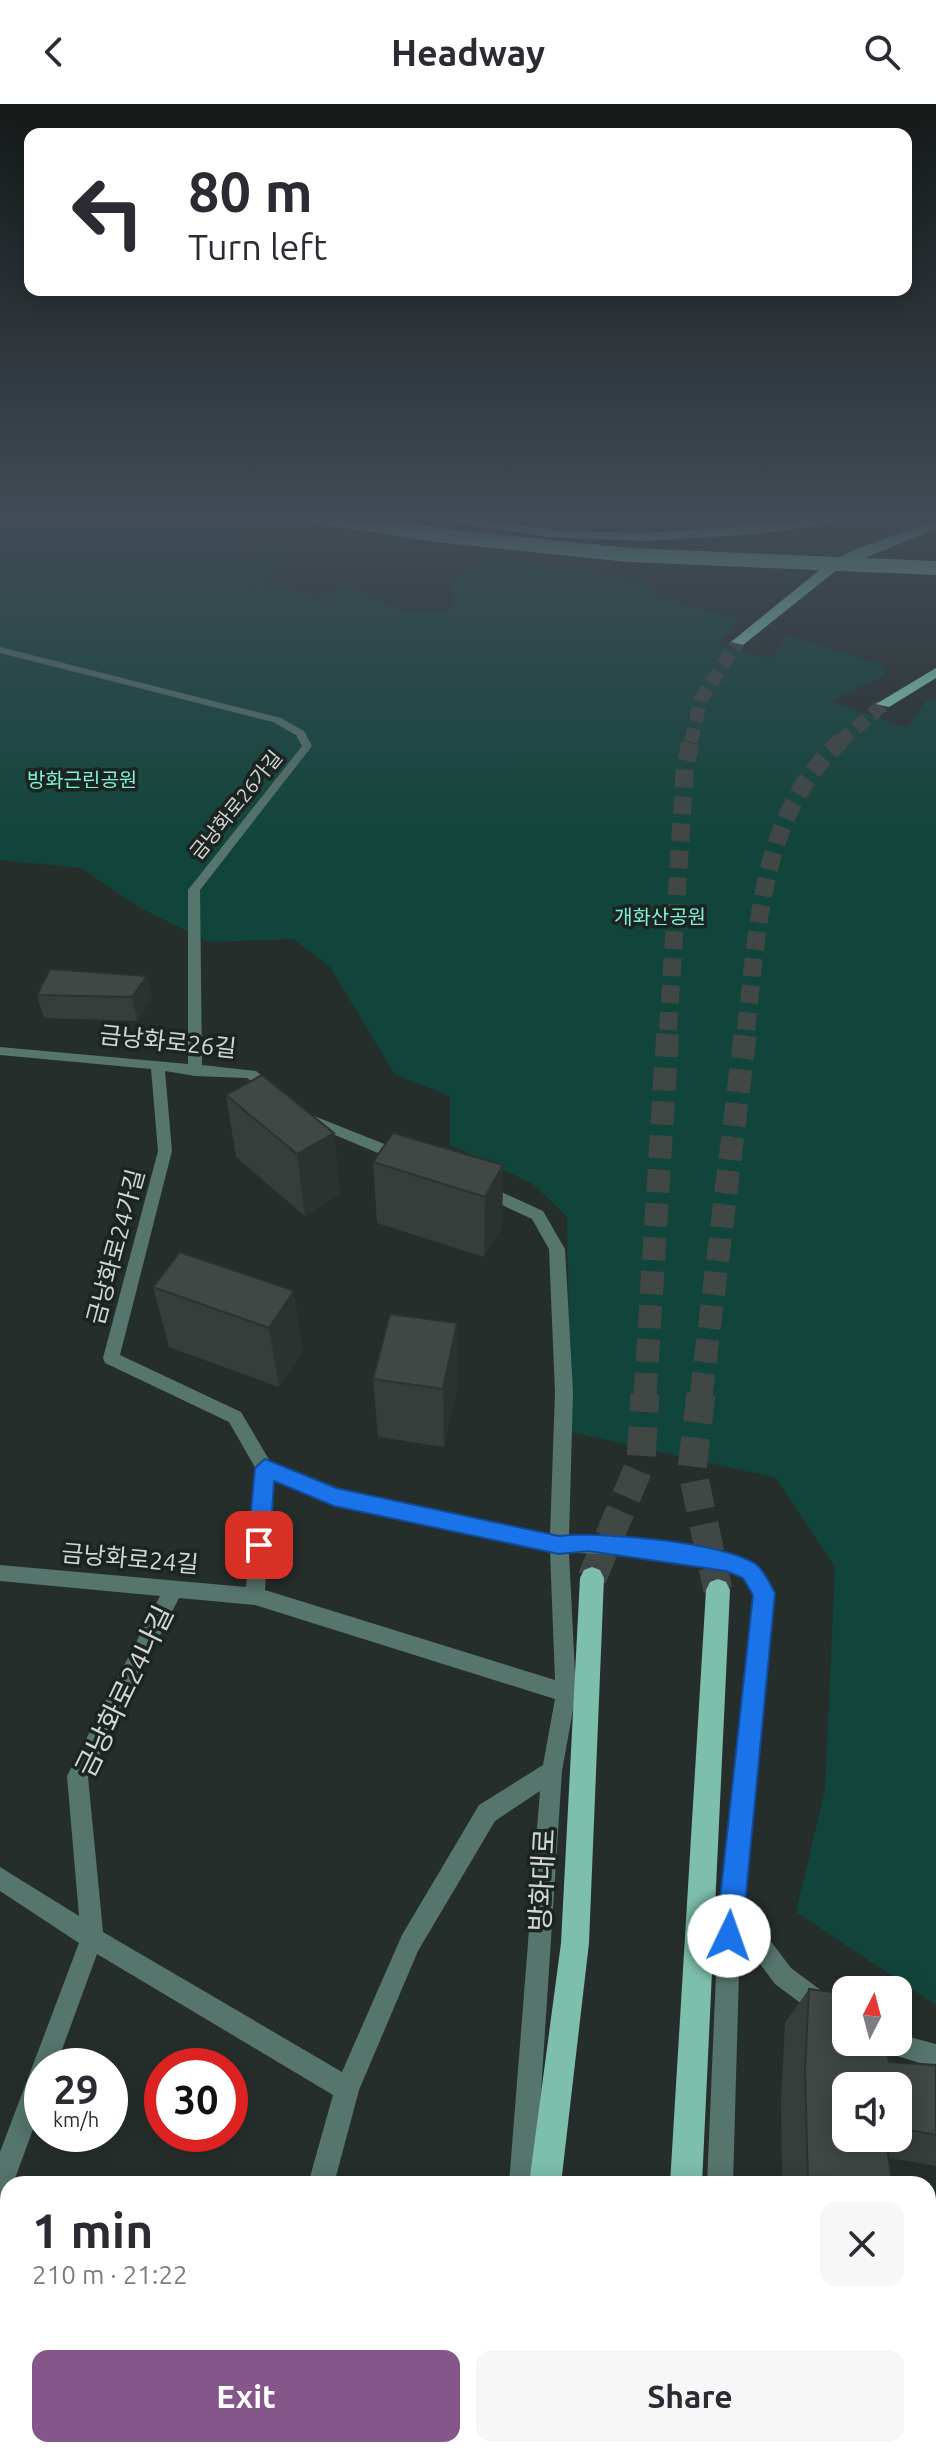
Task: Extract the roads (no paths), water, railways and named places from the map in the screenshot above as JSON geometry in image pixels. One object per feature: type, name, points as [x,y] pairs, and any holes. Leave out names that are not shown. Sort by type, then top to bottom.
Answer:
[{"type":"highway","points":[[738,642],[757,626]]},
{"type":"highway","points":[[884,704],[936,672]]},
{"type":"main road","name":"방화대로","points":[[546,2176],[575,1943],[592,1578]]},
{"type":"main road","points":[[686,2176],[718,1590]]},
{"type":"street","name":"금낭화로26가길","points":[[0,650],[277,720],[300,733],[307,746],[194,890],[195,1071]]},
{"type":"street","name":"금낭화로26길","points":[[3,1055],[157,1064],[195,1071],[251,1074],[310,1120],[413,1161]]},
{"type":"street","name":"금낭화로24가길","points":[[157,1064],[165,1151],[111,1358],[235,1417],[265,1468]]},
{"type":"street","points":[[472,1185],[538,1215],[557,1249],[564,1392],[559,1545],[566,1693],[552,1771],[523,2176]]},
{"type":"street","points":[[566,1693],[255,1596],[265,1468],[334,1497],[559,1545],[588,1542],[728,1562],[750,1572],[764,1593],[730,1905],[720,2176]]},
{"type":"street","name":"금낭화로24길","points":[[0,1573],[255,1596]]},
{"type":"street","name":"금낭화로24나길","points":[[51,2048],[92,1938],[77,1776],[174,1589]]},
{"type":"street","points":[[323,2176],[347,2089],[410,1943],[487,1813],[552,1771]]},
{"type":"street","points":[[0,1878],[92,1938],[347,2089]]},
{"type":"street","points":[[730,1905],[783,1976],[832,2013]]},
{"type":"street","points":[[912,2049],[936,2056]]},
{"type":"street","points":[[4,2176],[24,2121]]},
{"type":"tunnel","points":[[691,742],[701,699],[738,642]]},
{"type":"tunnel","points":[[841,741],[884,704]]},
{"type":"tunnel","points":[[668,1030],[685,767],[691,740]]},
{"type":"tunnel","points":[[746,1030],[760,913],[779,837],[794,801],[815,769],[841,741]]},
{"type":"tunnel","points":[[645,1396],[668,1028]]},
{"type":"tunnel","points":[[701,1396],[746,1028]]},
{"type":"tunnel","points":[[592,1578],[641,1462],[645,1394]]},
{"type":"tunnel","points":[[701,1394],[692,1469],[718,1590]]},
{"type":"park label","name":"방화근린공원","points":[[82,780]]},
{"type":"park label","name":"개화산공원","points":[[660,917]]}]
